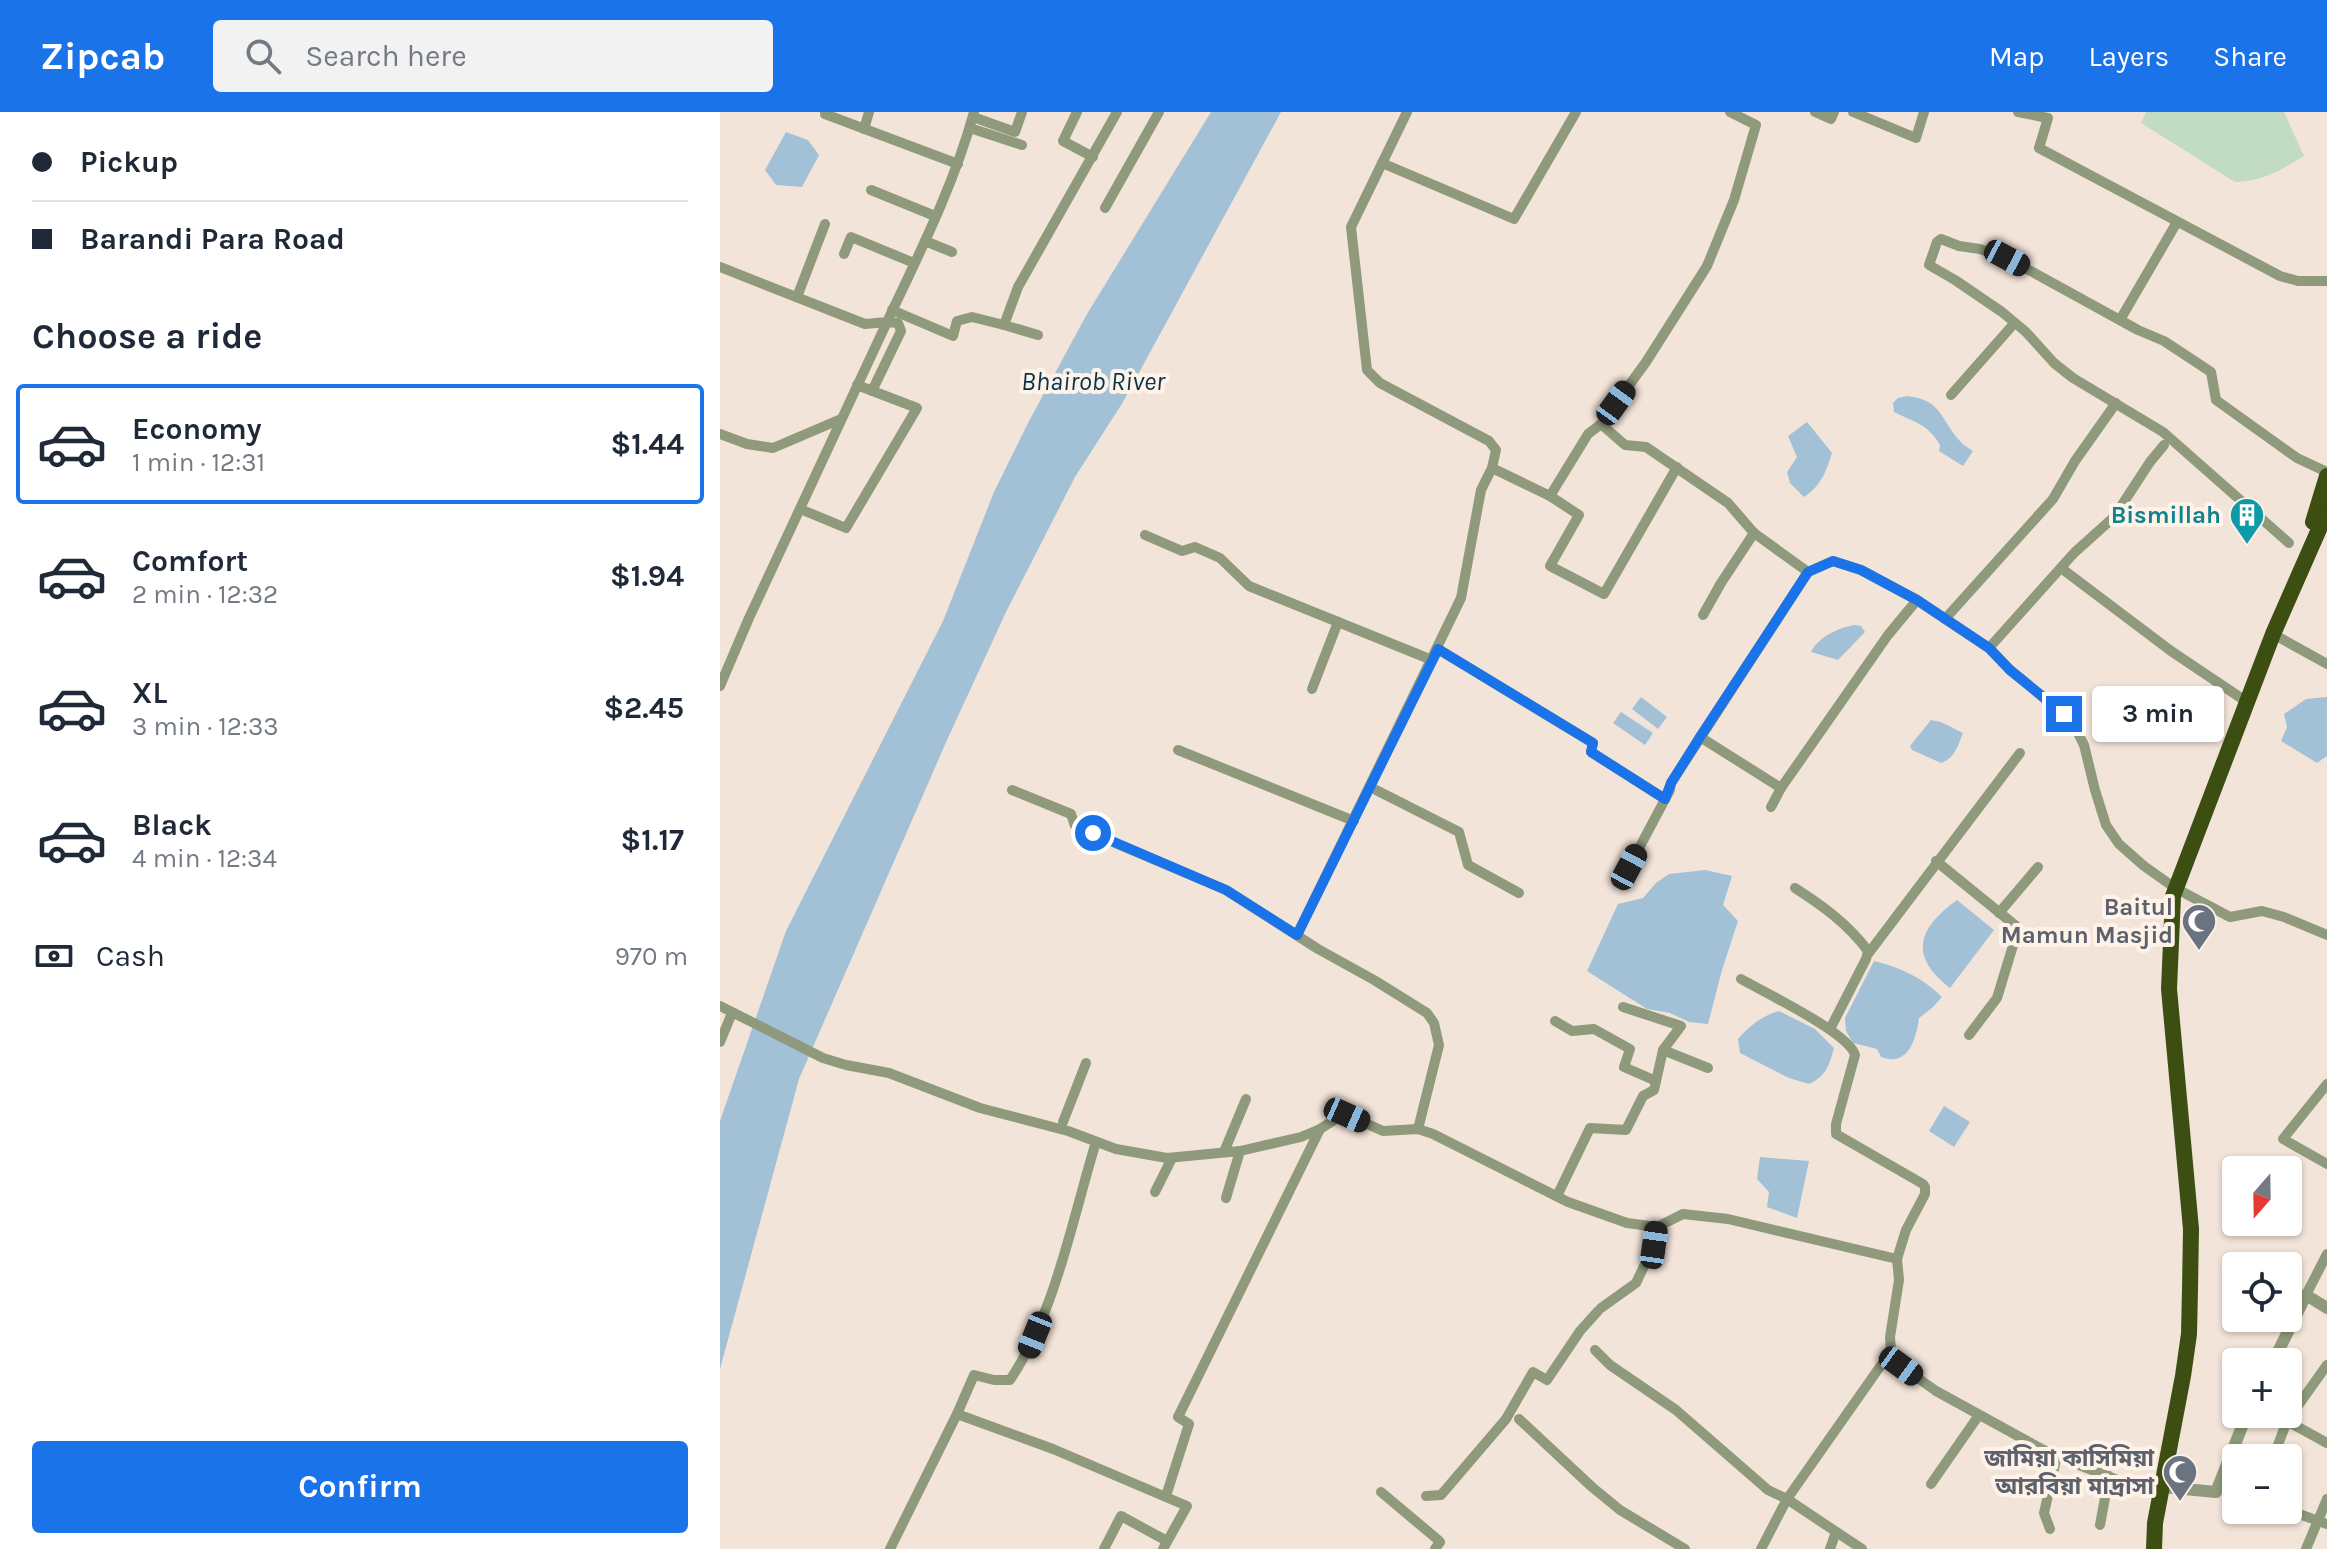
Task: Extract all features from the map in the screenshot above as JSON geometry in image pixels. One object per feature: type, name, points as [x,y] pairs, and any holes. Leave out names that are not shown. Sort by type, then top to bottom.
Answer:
[{"type":"highway","points":[[2296,581],[2327,474]]},
{"type":"highway","points":[[2154,1549],[2155,1523],[2189,1334],[2191,1229],[2169,989],[2175,888],[2273,634],[2327,511]]},
{"type":"street","points":[[825,112],[958,164]]},
{"type":"street","points":[[864,129],[869,112]]},
{"type":"street","points":[[720,686],[925,241],[958,164],[974,114],[1015,132],[1027,112]]},
{"type":"street","points":[[1077,112],[1063,141],[1093,157]]},
{"type":"street","points":[[1004,325],[1018,287],[1117,112]]},
{"type":"street","points":[[1105,208],[1159,112]]},
{"type":"street","points":[[1297,935],[1461,598],[1481,490],[1492,468],[1496,450],[1489,441],[1380,383],[1367,370],[1351,227],[1407,112]]},
{"type":"street","points":[[1382,163],[1514,219],[1576,112]]},
{"type":"street","points":[[1730,112],[1756,125]]},
{"type":"street","points":[[1550,496],[1588,434],[1601,424],[1646,362],[1707,266],[1734,200],[1761,112]]},
{"type":"street","points":[[1815,112],[1831,119],[1834,112]]},
{"type":"street","points":[[1853,112],[1916,138],[1924,112]]},
{"type":"street","points":[[2018,112],[2048,118],[2039,148],[2280,276],[2298,281],[2327,281]]},
{"type":"street","points":[[970,128],[1022,145]]},
{"type":"street","points":[[871,190],[935,216]]},
{"type":"street","points":[[2120,320],[2177,222]]},
{"type":"street","points":[[797,297],[825,224]]},
{"type":"street","points":[[844,254],[851,237],[914,263]]},
{"type":"street","points":[[2289,543],[2163,432],[2073,378],[2002,312],[1929,264],[1937,242],[1941,239],[2007,258],[2164,341],[2211,372],[2216,400],[2297,458],[2327,474]]},
{"type":"street","points":[[925,241],[952,252]]},
{"type":"street","points":[[720,267],[865,324],[898,323],[901,331],[872,391]]},
{"type":"street","points":[[892,310],[953,336],[957,321],[972,317],[1038,335]]},
{"type":"street","points":[[1951,395],[2011,327]]},
{"type":"street","points":[[800,509],[846,528],[917,408],[857,385]]},
{"type":"street","points":[[1945,619],[2053,499],[2075,461],[2116,403]]},
{"type":"street","points":[[720,434],[747,444],[773,448],[841,419]]},
{"type":"street","points":[[1601,424],[1625,445],[1646,447],[1728,503],[1754,533],[1808,572]]},
{"type":"street","points":[[1989,648],[2074,553],[2114,517],[2164,445]]},
{"type":"street","points":[[1492,468],[1550,496],[1579,515],[1550,566],[1604,594],[1677,467]]},
{"type":"street","points":[[1703,615],[1754,533]]},
{"type":"street","points":[[1145,535],[1182,551],[1195,547],[1209,552],[1226,562],[1249,586],[1432,660]]},
{"type":"street","points":[[1629,867],[1671,783],[1808,572],[1833,561],[1861,570],[1917,600],[1989,648],[2010,670],[2064,714],[2084,745],[2106,825],[2119,844],[2144,866],[2175,888],[2230,917],[2262,911],[2327,935]]},
{"type":"street","points":[[2061,568],[2171,651],[2247,702]]},
{"type":"street","points":[[1771,807],[1781,788],[1888,635],[1917,600]]},
{"type":"street","points":[[1312,689],[1338,622]]},
{"type":"street","points":[[2273,634],[2327,664]]},
{"type":"street","points":[[1438,649],[1593,743],[1591,752],[1665,799]]},
{"type":"street","points":[[1700,737],[1781,788]]},
{"type":"street","points":[[1178,750],[1354,821]]},
{"type":"street","points":[[1830,1029],[1868,954],[2020,753]]},
{"type":"street","points":[[1012,790],[1071,814],[1075,826],[1226,890],[1431,1017],[1439,1050],[1418,1129]]},
{"type":"street","points":[[1376,790],[1459,832],[1468,865],[1519,893]]},
{"type":"street","points":[[1936,861],[2016,926],[1997,998],[1969,1035]]},
{"type":"street","points":[[1999,913],[2038,867]]},
{"type":"street","points":[[1795,888],[1846,925],[1868,954]]},
{"type":"street","points":[[1741,979],[1830,1029],[1855,1052],[1836,1134],[1925,1187],[1925,1194],[1906,1230],[1897,1259],[1899,1280],[1890,1337],[1891,1351],[1901,1366],[1936,1391],[2051,1454],[2125,1483],[2214,1493],[2241,1428]]},
{"type":"street","points":[[720,1006],[823,1058],[889,1073],[980,1108],[1068,1131],[1116,1149],[1172,1158],[1240,1151],[1301,1137],[1344,1115],[1383,1131],[1418,1129],[1461,1147],[1557,1196],[1627,1223],[1657,1227],[1683,1214],[1728,1219],[1897,1259]]},
{"type":"street","points":[[1557,1196],[1590,1128],[1626,1130],[1643,1096],[1654,1090],[1663,1050],[1681,1026],[1623,1007]]},
{"type":"street","points":[[720,1042],[732,1013]]},
{"type":"street","points":[[1555,1021],[1572,1031],[1594,1029],[1630,1049],[1624,1067],[1656,1081]]},
{"type":"street","points":[[1663,1050],[1708,1068]]},
{"type":"street","points":[[1063,1122],[1086,1063]]},
{"type":"street","points":[[2327,1084],[2283,1139],[2327,1164]]},
{"type":"street","points":[[1224,1152],[1246,1099]]},
{"type":"street","points":[[1166,1496],[1189,1424],[1178,1417],[1320,1129]]},
{"type":"street","points":[[890,1549],[974,1375],[1010,1380],[1026,1356],[1053,1294],[1096,1142]]},
{"type":"street","points":[[1226,1198],[1240,1151]]},
{"type":"street","points":[[1155,1192],[1172,1158]]},
{"type":"street","points":[[1426,1496],[1441,1495],[1506,1419],[1533,1372],[1547,1380],[1580,1331],[1600,1310],[1636,1283],[1654,1245],[1657,1227]]},
{"type":"street","points":[[2280,1348],[2327,1254]]},
{"type":"street","points":[[2306,1295],[2327,1308]]},
{"type":"street","points":[[1595,1350],[1610,1365],[1676,1410],[1768,1490],[1787,1499],[1862,1549]]},
{"type":"street","points":[[1761,1549],[1787,1499],[1891,1351]]},
{"type":"street","points":[[2302,1400],[2327,1365]]},
{"type":"street","points":[[957,1414],[1027,1439],[1187,1506],[1165,1545],[1121,1516],[1104,1549]]},
{"type":"street","points":[[1931,1484],[1979,1415]]},
{"type":"street","points":[[1519,1419],[1620,1510],[1685,1549]]},
{"type":"street","points":[[2300,1428],[2327,1443]]},
{"type":"street","points":[[2050,1529],[2044,1513],[2056,1460]]},
{"type":"street","points":[[2100,1525],[2109,1476]]},
{"type":"street","points":[[1381,1492],[1437,1539],[1439,1544],[1435,1549]]},
{"type":"street","points":[[2306,1549],[2322,1522],[2327,1499]]},
{"type":"street","points":[[2302,1515],[2322,1522]]},
{"type":"street","points":[[1830,1549],[1836,1532]]},
{"type":"green space","points":[[2146,112],[2284,112],[2304,156],[2263,177],[2235,182],[2141,123]]},
{"type":"water","name":"Bhairob River","points":[[1211,112],[1281,112],[1123,402],[1075,477],[1006,612],[947,740],[799,1079],[720,1369],[720,1121],[786,931],[943,621],[994,492],[1029,421],[1087,314]]},
{"type":"water","points":[[786,132],[808,140],[819,155],[802,187],[776,185],[765,170]]},
{"type":"water","points":[[1907,396],[1933,405],[1960,441],[1973,451],[1963,466],[1939,451],[1940,445],[1925,428],[1894,412],[1893,403]]},
{"type":"water","points":[[1807,422],[1832,453],[1822,478],[1804,497],[1790,483],[1787,472],[1797,457],[1788,436]]},
{"type":"water","points":[[1854,625],[1861,626],[1865,632],[1838,660],[1811,652],[1829,634]]},
{"type":"water","points":[[1641,697],[1667,717],[1658,729],[1632,709]]},
{"type":"water","points":[[2327,697],[2327,756],[2317,763],[2281,741],[2287,727],[2284,714],[2306,699]]},
{"type":"water","points":[[1621,712],[1653,733],[1645,745],[1613,723]]},
{"type":"water","points":[[1931,720],[1963,733],[1952,755],[1941,763],[1912,750],[1910,746]]},
{"type":"water","points":[[1705,870],[1732,876],[1723,905],[1738,921],[1708,1024],[1689,1022],[1670,1013],[1647,1009],[1587,971],[1618,904],[1643,898],[1669,874]]},
{"type":"water","points":[[1957,900],[1994,930],[1950,988],[1928,965],[1923,942],[1934,921]]},
{"type":"water","points":[[1874,961],[1911,974],[1942,997],[1919,1018],[1913,1043],[1898,1058],[1881,1057],[1877,1049],[1853,1043],[1846,1031],[1845,1018]]},
{"type":"water","points":[[1779,1011],[1815,1029],[1834,1048],[1826,1070],[1809,1084],[1789,1078],[1740,1053],[1738,1039],[1762,1018]]},
{"type":"water","points":[[1944,1106],[1970,1122],[1954,1147],[1929,1131]]},
{"type":"water","points":[[1760,1157],[1809,1161],[1797,1218],[1767,1207],[1769,1192],[1757,1179]]},
{"type":"place","name":"Bismillah","points":[[2247,546]]},
{"type":"place","name":"Baitul Mamun Masjid","points":[[2199,952]]},
{"type":"place","name":"জামিয়া কাসিমিয়া আরবিয়া মাদ্রাসা","points":[[2180,1503]]},
{"type":"route","points":[[1093,833],[1226,890],[1297,935],[1438,649],[1593,743],[1591,752],[1665,799],[1671,783],[1808,572],[1833,561],[1861,570],[1917,600],[1989,648],[2010,670],[2064,714]]}]
